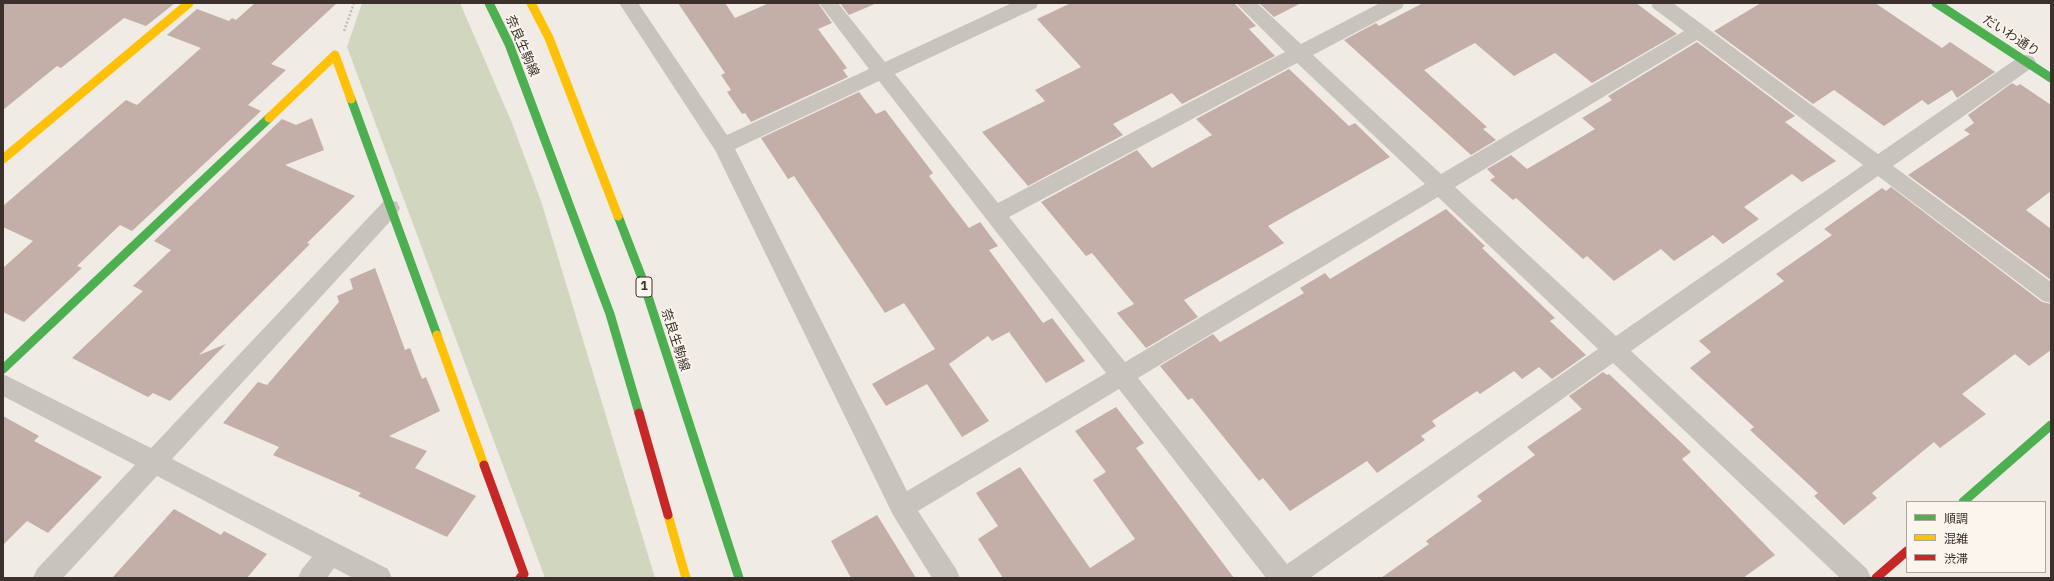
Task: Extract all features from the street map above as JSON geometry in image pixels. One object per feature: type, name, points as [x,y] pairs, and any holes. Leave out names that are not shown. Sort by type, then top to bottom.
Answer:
[{"type":"street","points":[[3,159],[189,3]]},
{"type":"street","name":"奈良生駒線","points":[[489,3],[508,44],[610,314],[686,578]]},
{"type":"street","name":"奈良生駒線","points":[[531,3],[549,38],[642,278],[739,578]]},
{"type":"street","points":[[628,3],[723,146],[902,507],[947,578]]},
{"type":"street","points":[[828,3],[1282,578]]},
{"type":"street","points":[[723,146],[1029,3]]},
{"type":"street","points":[[1245,3],[1858,578]]},
{"type":"street","points":[[994,214],[1395,3]]},
{"type":"street","points":[[1660,3],[2051,294]]},
{"type":"street","name":"だいわ通り","points":[[1936,3],[2051,78]]},
{"type":"street","points":[[902,507],[1698,31]]},
{"type":"street","points":[[3,369],[335,55],[524,574],[520,578]]},
{"type":"street","points":[[1288,578],[2026,62]]},
{"type":"street","points":[[46,578],[390,208]]},
{"type":"street","points":[[3,384],[380,578]]},
{"type":"street","points":[[1964,501],[2051,425]]},
{"type":"street","points":[[311,578],[331,552]]},
{"type":"street","points":[[1876,578],[1906,552]]},
{"type":"green space","points":[[362,3],[460,3],[512,123],[541,201],[655,578],[545,578],[347,47]]},
{"type":"building","points":[[3,3],[175,3],[146,26],[124,18],[61,68],[57,66],[3,110]]},
{"type":"building","points":[[255,3],[337,3],[271,64],[286,70],[248,105],[261,111],[132,231],[120,225],[77,266],[82,268],[24,322],[3,312],[3,268],[33,241],[3,227],[3,206],[126,100],[137,105],[201,48],[167,35],[197,9],[229,21],[232,18],[236,20]]},
{"type":"building","points":[[678,3],[725,3],[735,18],[769,3],[818,3],[832,23],[818,29],[847,68],[843,70],[848,77],[751,122],[745,113],[742,114],[727,92],[731,90],[721,75],[725,73]]},
{"type":"building","points":[[840,3],[877,3],[849,15]]},
{"type":"building","points":[[1071,3],[1234,3],[1256,26],[1249,29],[1275,56],[1182,104],[1172,93],[1113,124],[1123,135],[1028,186],[982,132],[1045,101],[1035,90],[1081,67],[1037,19]]},
{"type":"building","points":[[1259,3],[1301,3],[1274,17]]},
{"type":"building","points":[[1423,3],[1636,3],[1677,34],[1592,83],[1555,53],[1514,76],[1475,43],[1424,70],[1487,127],[1483,129],[1496,140],[1471,155],[1344,40],[1376,23],[1379,26]]},
{"type":"building","points":[[1761,3],[1875,3],[1942,48],[1950,42],[1995,72],[1957,98],[1952,90],[1928,105],[1922,100],[1884,126],[1834,90],[1813,104],[1714,31]]},
{"type":"building","points":[[1697,42],[1795,116],[1785,122],[1836,161],[1802,182],[1792,174],[1744,207],[1759,219],[1723,244],[1713,235],[1674,261],[1661,249],[1614,281],[1587,256],[1583,259],[1516,198],[1513,200],[1490,180],[1495,177],[1487,169],[1511,155],[1527,169],[1595,129],[1582,118],[1612,100],[1608,96]]},
{"type":"building","points":[[1289,69],[1349,126],[1355,123],[1390,157],[1268,226],[1284,243],[1184,300],[1198,317],[1146,348],[1117,313],[1134,304],[1092,253],[1086,256],[1041,202],[1137,150],[1152,168],[1212,135],[1196,119]]},
{"type":"building","points":[[2012,83],[2017,86],[2020,84],[2051,105],[2051,191],[2026,210],[2051,229],[2051,280],[1908,175],[1970,134],[1964,130],[1974,123],[1968,115]]},
{"type":"building","points":[[859,92],[876,114],[885,110],[933,173],[929,176],[969,228],[980,222],[998,246],[989,250],[1043,323],[1052,318],[1085,361],[1046,383],[1009,332],[992,341],[988,336],[949,364],[989,421],[962,437],[927,384],[886,406],[872,384],[935,349],[904,303],[885,313],[794,176],[788,179],[761,138]]},
{"type":"building","points":[[312,118],[324,150],[285,165],[355,196],[307,243],[310,244],[199,355],[226,344],[170,401],[153,393],[148,397],[72,358],[143,291],[133,286],[171,250],[154,241],[282,119],[296,125]]},
{"type":"building","points":[[1891,187],[2042,302],[2051,304],[2051,350],[2029,366],[2015,354],[1962,394],[1986,414],[1940,448],[1934,442],[1872,493],[1877,498],[1844,525],[1814,496],[1818,493],[1750,430],[1754,427],[1690,368],[1711,352],[1699,341],[1784,281],[1776,274],[1832,235],[1824,229],[1882,188],[1886,191]]},
{"type":"building","points":[[1446,209],[1485,246],[1482,248],[1555,318],[1550,321],[1586,355],[1552,379],[1539,367],[1522,379],[1514,371],[1480,394],[1477,391],[1432,421],[1436,426],[1421,436],[1425,440],[1377,473],[1367,461],[1290,511],[1263,478],[1259,481],[1192,398],[1188,400],[1160,366],[1213,334],[1220,342],[1304,293],[1300,288],[1325,273],[1330,279]]},
{"type":"building","points":[[375,268],[405,350],[410,348],[422,379],[426,377],[440,411],[389,436],[427,451],[415,468],[476,496],[447,537],[358,496],[361,493],[273,455],[279,447],[223,423],[258,382],[267,385],[339,302],[337,296],[353,289],[350,279]]},
{"type":"building","points":[[1603,372],[1607,375],[1609,374],[1691,452],[1682,459],[1775,555],[1743,578],[1381,578],[1429,544],[1426,541],[1482,501],[1477,496],[1535,455],[1527,447],[1582,409],[1569,396]]},
{"type":"building","points":[[1116,407],[1144,443],[1136,448],[1234,578],[1003,578],[978,539],[998,526],[976,493],[1020,467],[1090,568],[1135,539],[1093,480],[1106,472],[1075,431]]},
{"type":"building","points":[[3,416],[39,436],[34,441],[102,477],[48,533],[27,521],[3,545]]},
{"type":"building","points":[[174,509],[221,535],[224,531],[267,554],[247,578],[112,578]]},
{"type":"building","points":[[877,515],[916,578],[851,578],[831,541]]},
{"type":"traffic: fast","points":[[489,3],[509,44],[610,314],[639,413]]},
{"type":"traffic: fast","points":[[1936,3],[2051,78]]},
{"type":"traffic: fast","points":[[351,99],[437,335]]},
{"type":"traffic: fast","points":[[3,369],[269,118]]},
{"type":"traffic: fast","points":[[618,216],[642,278],[739,578]]},
{"type":"traffic: fast","points":[[1964,501],[2051,425]]},
{"type":"traffic: slow","points":[[3,159],[189,3]]},
{"type":"traffic: slow","points":[[531,3],[549,38],[618,216]]},
{"type":"traffic: slow","points":[[269,118],[335,55],[351,99]]},
{"type":"traffic: slow","points":[[437,335],[484,465]]},
{"type":"traffic: slow","points":[[668,515],[686,578]]},
{"type":"traffic: jam","points":[[639,413],[668,515]]},
{"type":"traffic: jam","points":[[484,465],[524,574],[520,578]]},
{"type":"traffic: jam","points":[[1876,578],[1906,552]]}]
